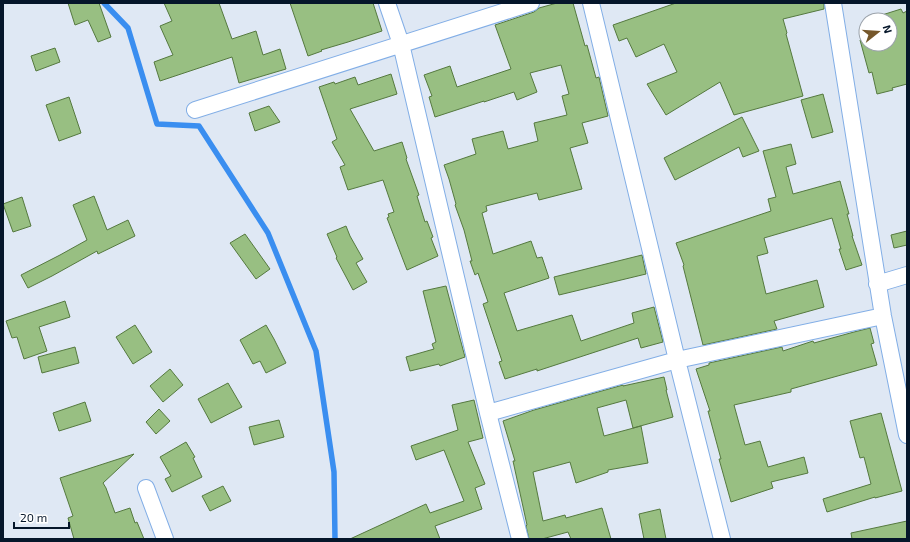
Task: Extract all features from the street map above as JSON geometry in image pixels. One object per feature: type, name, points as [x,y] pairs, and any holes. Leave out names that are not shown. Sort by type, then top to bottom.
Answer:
[{"type":"street","points":[[387,3],[401,44],[488,413],[520,539]]},
{"type":"street","points":[[195,110],[531,3]]},
{"type":"street","points":[[591,3],[677,360],[722,539]]},
{"type":"street","points":[[833,3],[877,284],[907,435]]},
{"type":"street","points":[[877,284],[907,275]]},
{"type":"street","points":[[488,413],[677,360],[883,316]]},
{"type":"street","points":[[146,488],[165,539]]},
{"type":"building","points":[[68,3],[99,3],[111,37],[98,42],[88,20],[75,25]]},
{"type":"building","points":[[164,3],[219,3],[232,39],[256,31],[263,55],[280,49],[286,69],[239,83],[232,57],[160,81],[154,62],[173,55],[160,26],[172,21]]},
{"type":"building","points":[[290,3],[373,3],[382,31],[321,50],[322,51],[308,56]]},
{"type":"building","points":[[557,3],[573,3],[596,78],[599,77],[608,116],[582,123],[588,143],[570,148],[582,189],[539,200],[537,193],[486,206],[487,211],[482,213],[493,254],[531,241],[537,258],[542,257],[549,278],[504,293],[517,331],[572,315],[581,341],[634,323],[632,313],[654,307],[663,342],[641,348],[638,338],[537,371],[537,369],[505,379],[499,362],[502,361],[483,304],[488,302],[478,273],[475,275],[470,261],[472,261],[464,230],[455,205],[456,204],[444,165],[476,154],[472,139],[503,131],[508,149],[538,141],[534,123],[567,115],[562,96],[569,94],[561,65],[530,73],[537,92],[517,100],[514,92],[435,117],[429,97],[432,96],[424,75],[450,66],[457,87],[511,69],[495,25],[534,12],[539,8]]},
{"type":"building","points":[[676,3],[824,3],[824,9],[783,19],[803,96],[734,115],[720,82],[666,115],[647,84],[677,72],[664,44],[636,57],[627,38],[619,41],[613,25]]},
{"type":"building","points":[[901,9],[903,13],[907,11],[907,84],[892,88],[893,90],[877,94],[872,72],[869,73],[863,52],[898,52],[898,12],[892,12]]},
{"type":"building","points":[[55,48],[60,62],[36,71],[31,56]]},
{"type":"building","points":[[391,74],[397,94],[350,109],[374,151],[402,142],[407,158],[406,159],[419,195],[417,196],[425,222],[427,221],[433,237],[431,238],[438,256],[407,270],[387,218],[389,217],[388,214],[394,212],[383,180],[348,190],[340,167],[345,165],[332,142],[337,139],[319,87],[334,82],[335,84],[355,77],[358,85]]},
{"type":"building","points":[[823,94],[833,132],[812,138],[801,100]]},
{"type":"building","points":[[69,97],[81,133],[59,141],[46,105]]},
{"type":"building","points":[[269,106],[280,122],[255,131],[249,113]]},
{"type":"building","points":[[742,117],[759,151],[743,157],[739,147],[675,180],[664,158]]},
{"type":"building","points":[[791,144],[796,164],[786,167],[793,194],[840,181],[849,214],[847,214],[852,236],[862,265],[846,270],[839,249],[841,249],[832,218],[764,238],[768,253],[757,256],[766,294],[817,280],[824,307],[774,321],[777,329],[703,345],[683,266],[684,265],[676,243],[771,211],[768,199],[776,197],[763,151]]},
{"type":"building","points":[[94,196],[107,230],[128,220],[135,236],[98,254],[97,251],[28,288],[21,275],[87,240],[73,205]]},
{"type":"building","points":[[22,197],[31,226],[13,232],[3,204]]},
{"type":"building","points":[[346,226],[363,259],[356,263],[367,282],[353,290],[336,258],[337,257],[327,234]]},
{"type":"building","points":[[907,231],[907,245],[894,248],[891,235]]},
{"type":"building","points":[[245,234],[270,269],[256,279],[230,243]]},
{"type":"building","points":[[642,255],[646,274],[559,295],[554,277]]},
{"type":"building","points":[[446,286],[465,357],[440,366],[439,364],[410,371],[406,357],[434,349],[432,344],[436,342],[423,291]]},
{"type":"building","points":[[65,301],[70,317],[39,327],[47,351],[24,359],[17,337],[12,338],[6,321]]},
{"type":"building","points":[[135,325],[152,352],[133,364],[116,337]]},
{"type":"building","points":[[266,325],[286,363],[266,373],[260,361],[253,364],[240,340]]},
{"type":"building","points":[[870,328],[874,343],[871,344],[877,365],[791,389],[791,392],[734,405],[745,445],[760,441],[768,467],[804,457],[808,473],[771,482],[773,488],[731,502],[719,459],[721,459],[708,411],[710,411],[696,369],[709,365],[709,363],[782,347],[783,351],[813,341],[814,343]]},
{"type":"building","points":[[75,347],[79,363],[42,373],[38,357]]},
{"type":"building","points":[[170,369],[183,385],[163,402],[150,386]]},
{"type":"building","points":[[664,377],[673,417],[633,428],[626,400],[597,408],[604,436],[641,426],[648,463],[608,470],[608,472],[576,483],[570,462],[533,472],[543,521],[565,515],[566,518],[602,508],[611,539],[571,539],[568,532],[542,539],[529,539],[513,461],[515,461],[503,421],[534,410],[623,385]]},
{"type":"building","points":[[228,383],[242,407],[211,423],[198,399]]},
{"type":"building","points":[[474,400],[483,438],[468,442],[485,484],[475,488],[482,509],[435,526],[440,539],[350,539],[426,504],[430,513],[464,501],[444,450],[416,460],[411,446],[458,430],[452,405]]},
{"type":"building","points":[[85,402],[91,421],[59,431],[53,413]]},
{"type":"building","points":[[159,409],[170,421],[156,434],[146,422]]},
{"type":"building","points":[[881,413],[902,491],[875,497],[827,512],[823,499],[871,484],[864,457],[860,458],[850,421]]},
{"type":"building","points":[[279,420],[284,437],[254,445],[249,427]]},
{"type":"building","points":[[186,442],[195,457],[193,458],[202,477],[172,492],[165,479],[171,476],[160,457]]},
{"type":"building","points":[[134,454],[103,483],[115,513],[130,508],[135,523],[137,522],[144,539],[74,539],[68,518],[73,516],[60,478]]},
{"type":"building","points":[[223,486],[231,501],[210,511],[202,496]]},
{"type":"building","points":[[660,509],[666,539],[644,539],[639,514]]},
{"type":"building","points":[[907,521],[907,539],[852,539],[851,533]]},
{"type":"waterway","points":[[104,3],[128,28],[157,124],[199,126],[268,233],[316,351],[334,472],[335,539]]}]
